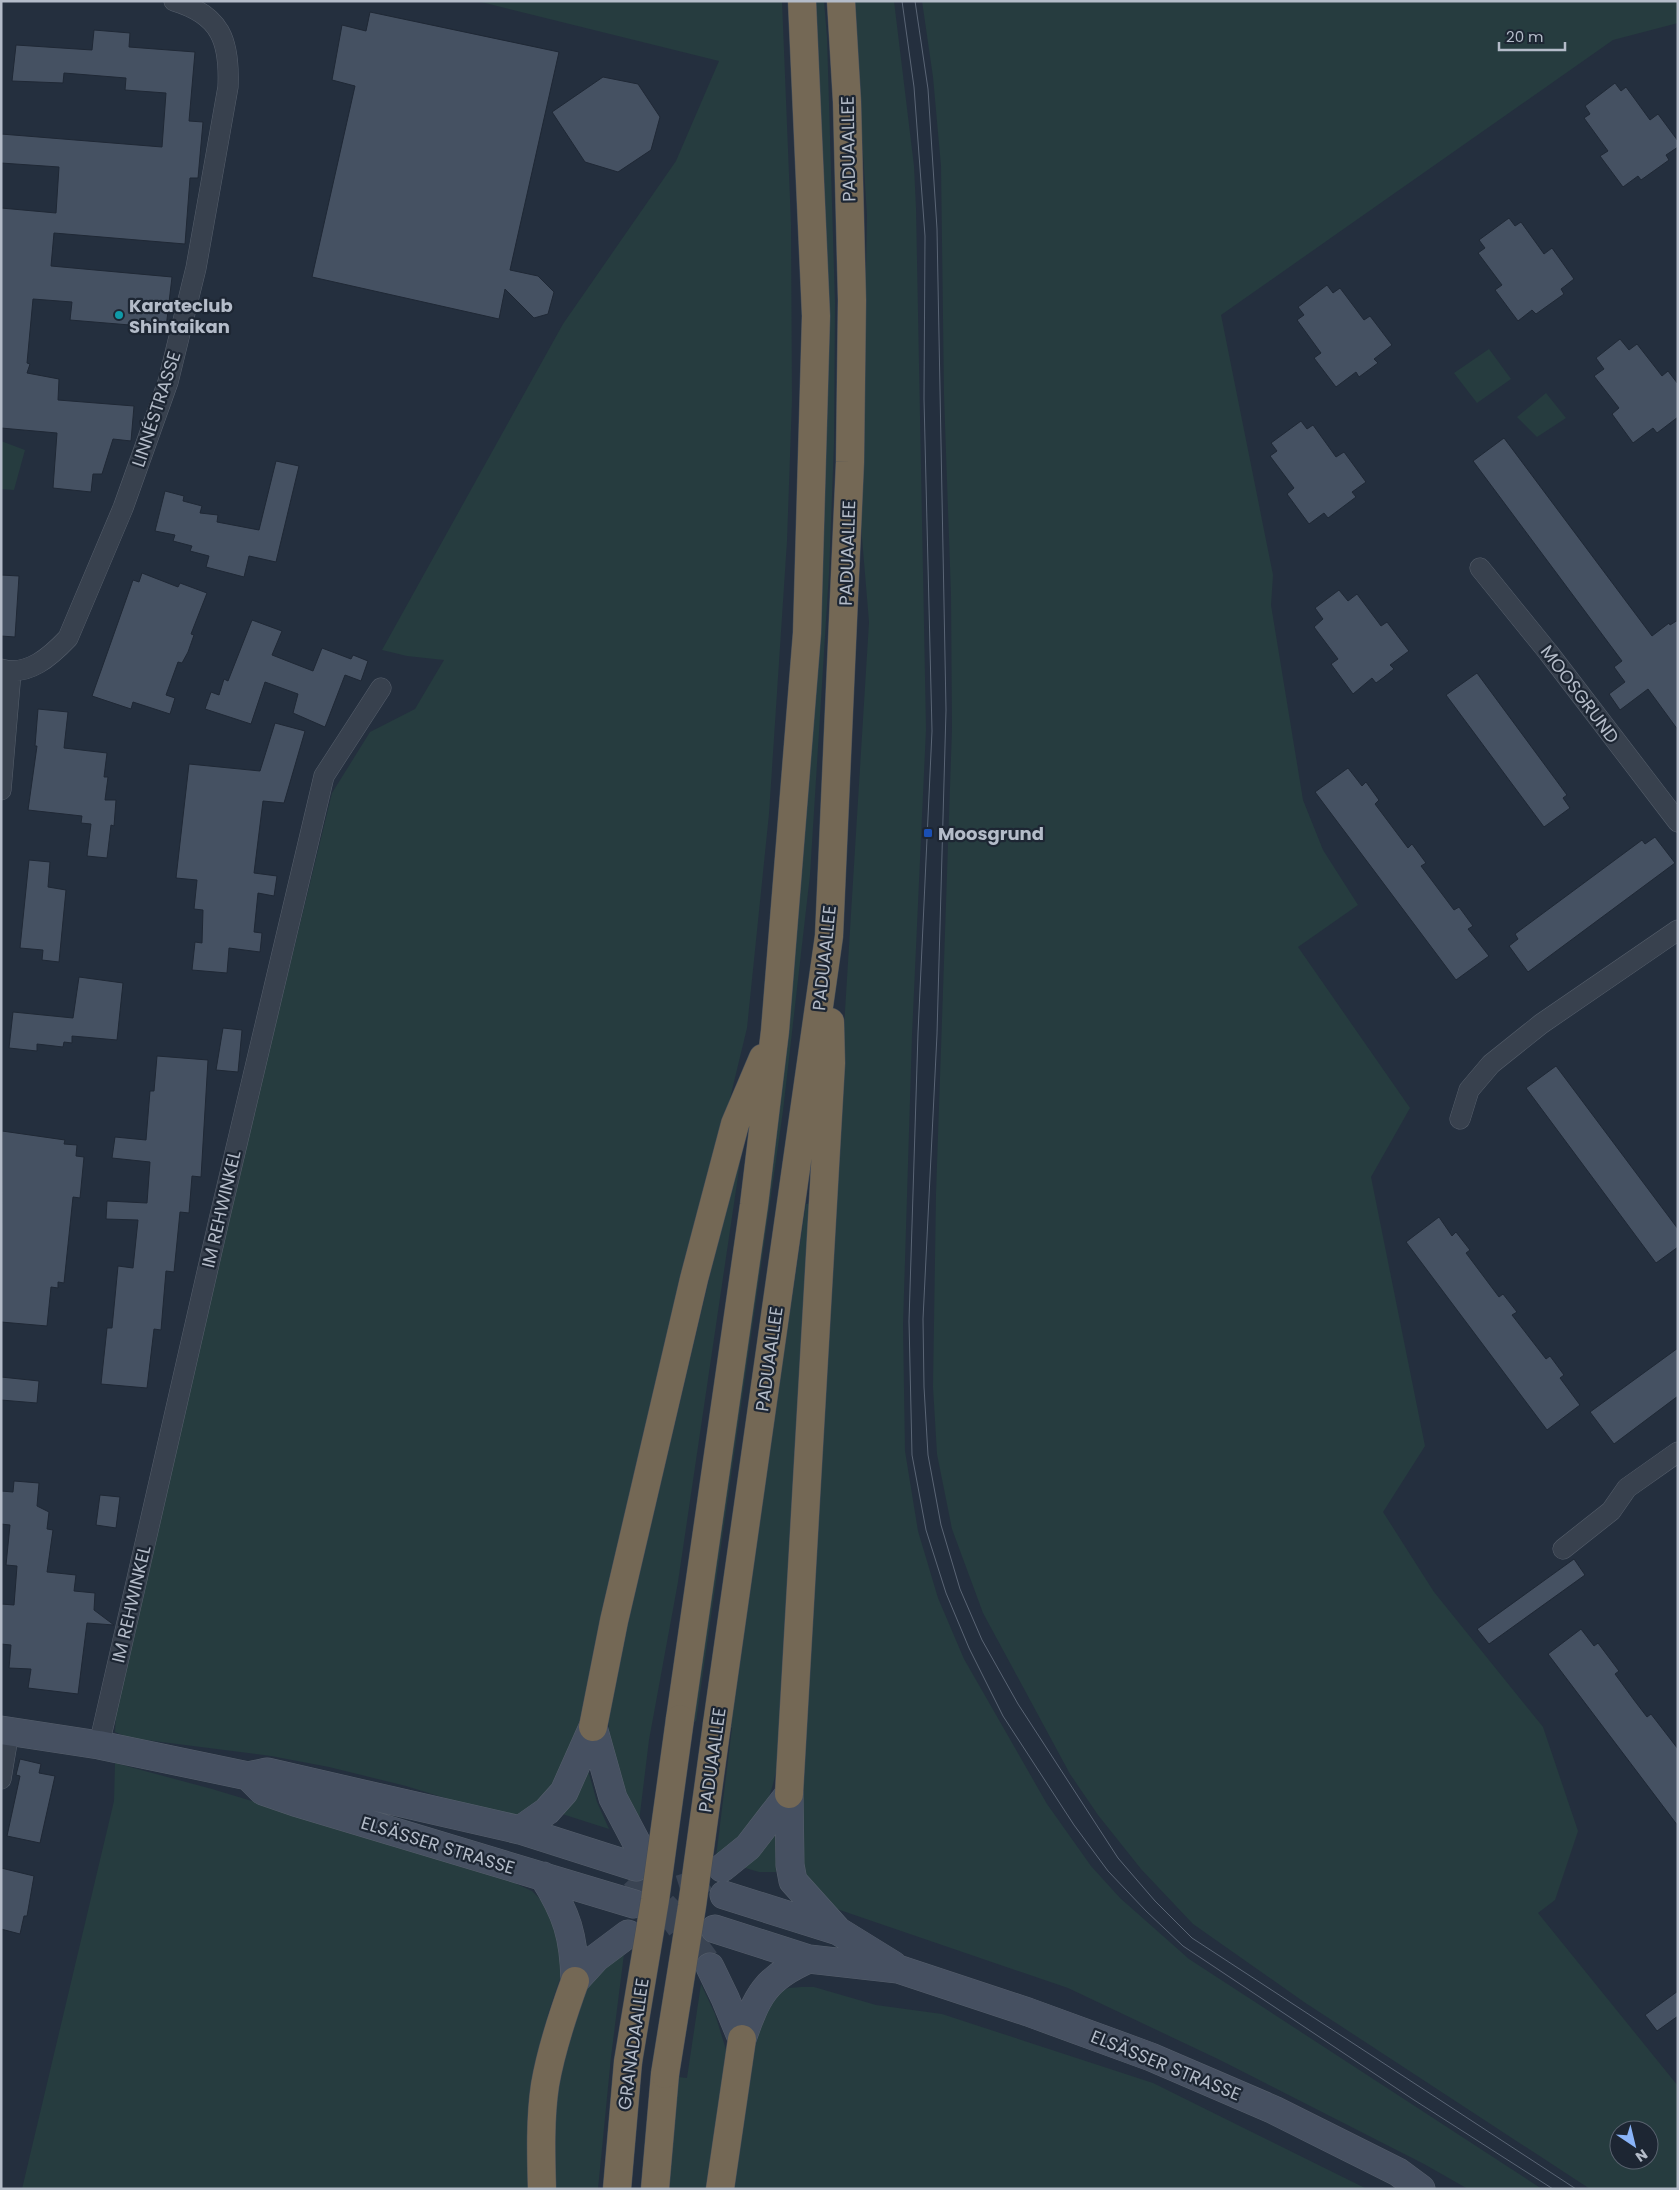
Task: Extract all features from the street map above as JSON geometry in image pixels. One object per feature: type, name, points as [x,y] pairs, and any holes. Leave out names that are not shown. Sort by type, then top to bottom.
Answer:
[{"type":"highway","name":"PADUAALLEE","points":[[644,1902],[680,1719],[754,1205],[775,1031],[807,633],[816,326],[802,1]]},
{"type":"highway","name":"PADUAALLEE","points":[[692,1906],[716,1724],[829,936],[850,462],[851,280],[848,102],[841,1]]},
{"type":"highway","points":[[789,1794],[831,1063],[829,936]]},
{"type":"highway","points":[[594,1727],[614,1621],[694,1278],[734,1124],[775,1031]]},
{"type":"highway","name":"GRANADAALLEE","points":[[617,2189],[644,1902]]},
{"type":"highway","name":"GRANADAALLEE","points":[[655,2189],[665,2074],[692,1906]]},
{"type":"highway","points":[[542,2189],[541,2159],[545,2085],[562,2016],[575,1981]]},
{"type":"highway","points":[[720,2189],[742,2039]]},
{"type":"main road","name":"ELSÄSSER STRASSE","points":[[5,1731],[99,1745],[248,1776],[267,1772],[520,1830],[633,1864],[594,1727]]},
{"type":"main road","points":[[520,1830],[547,1811],[564,1792],[594,1727]]},
{"type":"main road","name":"ELSÄSSER STRASSE","points":[[248,1776],[263,1791],[295,1802],[543,1876],[644,1902]]},
{"type":"main road","points":[[722,1868],[748,1847],[789,1794]]},
{"type":"main road","points":[[789,1794],[790,1865],[794,1881],[838,1931]]},
{"type":"main road","points":[[543,1876],[559,1901],[566,1919],[574,1949],[575,1981]]},
{"type":"main road","name":"ELSÄSSER STRASSE","points":[[724,1895],[838,1931],[898,1969]]},
{"type":"main road","name":"ELSÄSSER STRASSE","points":[[715,1929],[809,1960],[898,1969],[1028,2012],[1151,2057],[1274,2110],[1398,2172],[1421,2189]]},
{"type":"main road","points":[[575,1981],[596,1958],[628,1934]]},
{"type":"main road","points":[[742,2039],[755,2002],[774,1978],[789,1968],[809,1960]]},
{"type":"main road","points":[[710,1967],[726,1998],[742,2039]]},
{"type":"street","name":"LINNÉSTRASSE","points":[[6,671],[34,666],[52,655],[68,638],[80,614],[123,508],[162,399],[196,268],[228,87],[228,53],[224,38],[206,15],[174,1]]},
{"type":"street","name":"MOOSGRUND","points":[[1480,568],[1548,652],[1678,822]]},
{"type":"street","points":[[1,790],[6,671]]},
{"type":"street","name":"IM REHWINKEL","points":[[99,1745],[214,1239],[324,776],[381,688]]},
{"type":"street","points":[[1460,1119],[1469,1090],[1491,1064],[1541,1024],[1678,930]]},
{"type":"street","points":[[1563,1549],[1611,1511],[1628,1488],[1678,1452]]},
{"type":"street","points":[[1,1779],[5,1731]]},
{"type":"green space","points":[[477,1],[782,1],[791,224],[792,400],[787,541],[769,814],[747,1028],[571,1757],[542,1806],[514,1817],[497,1814],[406,1786],[329,1767],[271,1756],[130,1738],[115,1732],[116,1714],[227,1223],[332,793],[370,732],[415,709],[444,660],[407,656],[382,650],[563,324],[676,161],[719,61]]},
{"type":"green space","points":[[815,1],[824,1],[827,37],[835,303],[834,444],[829,573],[810,875],[783,1111],[696,1721],[686,1720],[775,1109],[802,872],[816,656],[827,300],[825,197]]},
{"type":"green space","points":[[853,1],[894,1],[914,166],[926,729],[912,1035],[903,1325],[905,1451],[918,1531],[938,1598],[964,1659],[1047,1804],[1091,1866],[1120,1898],[1189,1959],[1542,2189],[1468,2189],[1424,2164],[1220,2060],[1068,1988],[834,1908],[817,1895],[799,1863],[836,1157],[869,622],[861,526],[867,215]]},
{"type":"green space","points":[[922,1],[1678,1],[1678,23],[1613,40],[1221,315],[1273,575],[1271,605],[1303,800],[1323,850],[1358,905],[1298,947],[1410,1108],[1371,1177],[1425,1446],[1383,1512],[1434,1592],[1543,1727],[1578,1831],[1555,1900],[1538,1913],[1678,2086],[1678,2189],[1590,2189],[1304,2002],[1193,1924],[1141,1869],[1098,1815],[1070,1774],[983,1613],[952,1529],[937,1454],[933,1387],[936,1194],[952,729],[951,595],[944,395],[941,166],[933,77]]},
{"type":"green space","points":[[1489,349],[1511,379],[1477,403],[1454,373]]},
{"type":"green space","points":[[1546,393],[1566,418],[1537,437],[1517,417]]},
{"type":"green space","points":[[1,441],[25,450],[14,490],[1,489]]},
{"type":"green space","points":[[738,1156],[741,1156],[678,1582],[649,1740],[638,1830],[617,1785],[609,1737],[608,1706]]},
{"type":"green space","points":[[814,1203],[782,1740],[772,1788],[757,1821],[743,1838],[716,1857],[732,1728],[728,1726],[806,1204]]},
{"type":"green space","points":[[115,1763],[212,1789],[499,1876],[532,1891],[544,1903],[561,1942],[561,1976],[549,2011],[534,2068],[528,2189],[22,2189],[114,1801]]},
{"type":"green space","points":[[588,1770],[597,1802],[609,1829],[562,1814]]},
{"type":"green space","points":[[775,1833],[776,1872],[759,1872],[742,1867]]},
{"type":"green space","points":[[624,1954],[611,2057],[598,2189],[553,2189],[552,2114],[568,2029],[588,1986],[607,1963]]},
{"type":"green space","points":[[701,1984],[715,2014],[728,2056],[709,2189],[666,2189],[678,2077],[687,2078]]},
{"type":"green space","points":[[814,1987],[876,2005],[942,2014],[1153,2083],[1367,2189],[731,2189],[753,2043],[772,1995],[789,1988]]},
{"type":"building","points":[[370,12],[559,52],[510,270],[538,276],[554,292],[548,314],[534,318],[505,289],[499,319],[312,277],[355,86],[332,80],[342,25],[366,31]]},
{"type":"building","points":[[94,30],[130,33],[129,47],[195,52],[189,121],[203,122],[198,178],[190,178],[185,244],[54,233],[51,266],[172,277],[166,328],[70,320],[72,302],[33,299],[27,363],[30,364],[27,373],[59,379],[58,400],[134,406],[131,441],[113,439],[102,474],[93,474],[91,492],[53,488],[57,433],[1,428],[1,208],[56,213],[59,167],[1,163],[1,134],[162,147],[166,93],[125,90],[126,78],[64,73],[63,83],[12,81],[16,45],[92,50]]},
{"type":"building","points":[[603,77],[638,84],[660,117],[651,150],[618,172],[585,162],[552,112]]},
{"type":"building","points":[[1615,83],[1621,91],[1626,87],[1650,120],[1658,114],[1678,141],[1678,147],[1666,155],[1669,160],[1641,180],[1638,176],[1623,187],[1600,156],[1608,151],[1584,118],[1590,114],[1585,106]]},
{"type":"building","points":[[1509,218],[1515,226],[1521,222],[1544,254],[1552,248],[1574,279],[1561,289],[1564,294],[1536,314],[1532,310],[1518,321],[1495,290],[1502,285],[1478,253],[1485,248],[1479,240]]},
{"type":"building","points":[[1327,285],[1333,293],[1340,288],[1364,320],[1370,316],[1392,345],[1374,359],[1378,363],[1359,377],[1356,372],[1336,387],[1314,358],[1321,353],[1297,320],[1304,315],[1298,307]]},
{"type":"building","points":[[1620,339],[1629,350],[1637,344],[1662,376],[1668,371],[1678,384],[1678,417],[1657,433],[1653,428],[1633,443],[1612,414],[1619,408],[1594,376],[1604,369],[1596,358]]},
{"type":"building","points":[[1301,421],[1307,429],[1313,425],[1336,457],[1344,452],[1366,482],[1352,492],[1356,497],[1328,518],[1324,513],[1309,524],[1287,494],[1294,488],[1270,456],[1277,451],[1271,443]]},
{"type":"building","points":[[1504,438],[1652,636],[1669,623],[1670,625],[1678,620],[1678,730],[1648,689],[1620,710],[1609,694],[1625,682],[1614,667],[1622,661],[1473,461]]},
{"type":"building","points":[[276,461],[299,466],[276,562],[249,556],[244,577],[206,567],[209,556],[190,551],[192,546],[173,541],[175,535],[155,531],[165,491],[184,496],[183,501],[202,506],[200,513],[218,515],[217,522],[259,530]]},
{"type":"building","points":[[142,573],[178,587],[180,583],[207,593],[191,634],[194,635],[188,652],[182,663],[178,662],[166,695],[175,698],[170,714],[133,702],[131,709],[92,696],[133,580],[139,582]]},
{"type":"building","points":[[1,575],[19,576],[15,637],[1,636]]},
{"type":"building","points":[[1339,590],[1348,601],[1357,594],[1381,626],[1387,622],[1409,651],[1390,665],[1394,669],[1384,677],[1376,683],[1372,678],[1353,694],[1331,664],[1338,659],[1314,627],[1323,619],[1315,608]]},
{"type":"building","points":[[252,620],[282,631],[272,655],[313,671],[322,648],[351,659],[353,655],[368,661],[361,681],[345,675],[325,727],[293,713],[298,694],[265,682],[251,724],[205,709],[211,692],[219,695],[224,679],[228,681]]},
{"type":"building","points":[[1477,673],[1567,795],[1563,798],[1570,808],[1544,827],[1446,695]]},
{"type":"building","points":[[38,709],[68,712],[64,748],[107,753],[104,777],[108,777],[105,800],[116,800],[114,826],[111,825],[107,858],[87,856],[91,824],[81,823],[82,816],[28,810],[37,746],[35,746]]},
{"type":"building","points":[[275,723],[305,731],[284,803],[263,801],[254,873],[277,876],[274,896],[258,893],[254,932],[262,933],[260,952],[229,948],[227,973],[192,970],[195,942],[202,943],[203,910],[194,909],[197,880],[176,878],[189,764],[260,771]]},
{"type":"building","points":[[1348,768],[1362,786],[1366,782],[1379,800],[1375,804],[1408,848],[1412,844],[1426,863],[1421,866],[1454,910],[1459,907],[1473,926],[1468,929],[1489,956],[1456,980],[1315,792]]},
{"type":"building","points":[[1655,837],[1675,863],[1528,972],[1509,946],[1518,939],[1515,934],[1642,840],[1645,844]]},
{"type":"building","points":[[29,860],[50,862],[48,887],[66,890],[59,962],[42,960],[43,950],[20,948]]},
{"type":"building","points":[[79,977],[123,983],[117,1040],[72,1036],[72,1043],[64,1042],[63,1047],[37,1044],[37,1051],[9,1048],[13,1012],[73,1018]]},
{"type":"building","points":[[223,1028],[242,1030],[238,1072],[216,1070]]},
{"type":"building","points":[[157,1056],[208,1060],[201,1177],[192,1176],[189,1213],[180,1212],[174,1272],[166,1271],[161,1330],[154,1329],[147,1388],[101,1384],[107,1328],[112,1328],[118,1266],[133,1268],[138,1220],[106,1219],[107,1201],[147,1203],[150,1162],[112,1158],[115,1137],[146,1140],[150,1091],[154,1091]]},
{"type":"building","points":[[1556,1066],[1678,1229],[1678,1247],[1656,1263],[1526,1088]]},
{"type":"building","points":[[2,1131],[65,1140],[64,1144],[77,1145],[76,1156],[84,1157],[80,1198],[73,1197],[64,1283],[58,1282],[58,1288],[51,1287],[47,1326],[1,1322]]},
{"type":"building","points":[[1439,1217],[1452,1236],[1456,1232],[1470,1250],[1466,1253],[1499,1297],[1503,1294],[1517,1312],[1512,1315],[1546,1359],[1550,1356],[1564,1375],[1560,1378],[1580,1405],[1547,1430],[1406,1242]]},
{"type":"building","points":[[1678,1348],[1678,1396],[1614,1444],[1590,1412]]},
{"type":"building","points":[[1,1377],[39,1381],[37,1403],[1,1400]]},
{"type":"building","points":[[14,1481],[39,1483],[37,1506],[49,1512],[47,1529],[53,1530],[47,1572],[76,1575],[74,1591],[95,1593],[94,1610],[114,1625],[87,1623],[78,1694],[28,1688],[31,1669],[9,1668],[11,1645],[1,1644],[1,1604],[14,1605],[17,1566],[6,1565],[10,1525],[1,1524],[1,1491],[13,1492]]},
{"type":"building","points":[[100,1495],[120,1497],[116,1528],[96,1525]]},
{"type":"building","points":[[1574,1559],[1585,1575],[1489,1644],[1477,1629]]},
{"type":"building","points":[[1581,1629],[1594,1646],[1598,1643],[1619,1671],[1615,1674],[1634,1700],[1647,1717],[1651,1714],[1678,1749],[1678,1826],[1548,1654]]},
{"type":"building","points":[[20,1759],[41,1764],[39,1773],[55,1776],[40,1843],[7,1836],[20,1776],[16,1775]]},
{"type":"building","points":[[1,1868],[34,1876],[27,1916],[24,1916],[20,1934],[1,1929]]},
{"type":"building","points":[[1678,1991],[1678,2016],[1657,2031],[1645,2015]]},
{"type":"tunnel","points":[[640,1902],[693,1885],[722,1868]]},
{"type":"tunnel","points":[[634,1875],[671,1914],[710,1967]]},
{"type":"tram line","points":[[902,1],[914,87],[925,236],[924,399],[932,731],[918,1033],[909,1321],[912,1455],[926,1530],[946,1593],[969,1648],[1003,1716],[1074,1825],[1108,1871],[1146,1911],[1183,1946],[1414,2100],[1553,2189]]},
{"type":"tram line","points":[[915,1],[928,89],[937,229],[946,710],[937,1034],[923,1319],[924,1387],[928,1455],[941,1525],[960,1589],[982,1640],[1018,1704],[1118,1858],[1155,1901],[1192,1938],[1576,2189]]},
{"type":"place","name":"Karateclub Shintaikan","points":[[119,315]]},
{"type":"place","name":"Moosgrund","points":[[928,833]]}]
